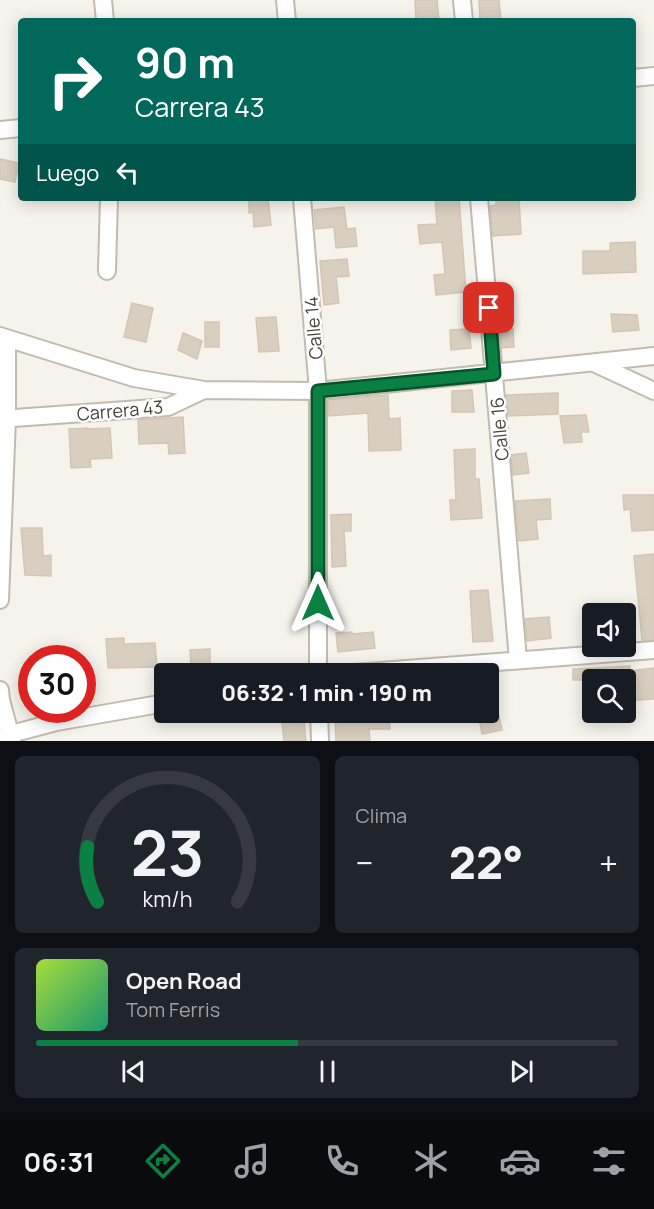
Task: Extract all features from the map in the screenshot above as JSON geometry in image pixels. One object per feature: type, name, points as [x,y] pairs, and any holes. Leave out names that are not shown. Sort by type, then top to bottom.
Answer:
[{"type":"street","points":[[103,0],[105,18]]},
{"type":"street","points":[[285,0],[287,18]]},
{"type":"street","points":[[462,0],[464,18]]},
{"type":"street","points":[[636,78],[654,76]]},
{"type":"street","points":[[0,130],[18,128]]},
{"type":"street","points":[[107,271],[110,201]]},
{"type":"street","name":"Calle 14","points":[[302,201],[318,391],[318,663]]},
{"type":"street","name":"Calle 16","points":[[479,201],[518,660]]},
{"type":"street","points":[[0,600],[4,337],[134,378],[204,390]]},
{"type":"street","name":"Carrera 43","points":[[4,418],[168,407],[204,390],[318,391],[654,357]]},
{"type":"street","points":[[595,363],[654,391]]},
{"type":"street","points":[[480,663],[654,650]]},
{"type":"street","points":[[0,690],[7,738],[56,722],[154,705]]},
{"type":"street","points":[[319,723],[320,741]]},
{"type":"building","points":[[415,0],[437,0],[439,18],[416,18]]},
{"type":"building","points":[[479,0],[499,0],[501,18],[480,18]]},
{"type":"building","points":[[0,159],[18,163],[15,182],[0,179]]},
{"type":"building","points":[[249,201],[268,201],[271,225],[254,227],[253,212],[249,213]]},
{"type":"building","points":[[435,201],[459,201],[466,292],[436,295],[434,275],[445,274],[442,242],[420,244],[418,225],[437,224]]},
{"type":"building","points":[[496,201],[519,201],[521,234],[493,236],[490,206],[496,205]]},
{"type":"building","points":[[344,207],[347,229],[355,228],[357,246],[336,248],[334,227],[316,229],[314,210]]},
{"type":"building","points":[[635,242],[636,272],[583,274],[583,251],[610,251],[610,243]]},
{"type":"building","points":[[347,259],[349,276],[336,277],[339,303],[324,305],[320,261]]},
{"type":"building","points":[[132,303],[153,308],[146,342],[124,337]]},
{"type":"building","points":[[611,314],[637,315],[639,330],[613,332]]},
{"type":"building","points":[[276,317],[279,351],[259,352],[256,318]]},
{"type":"building","points":[[205,322],[219,322],[219,347],[205,347]]},
{"type":"building","points":[[469,329],[471,348],[451,350],[450,330]]},
{"type":"building","points":[[513,329],[514,347],[502,348],[501,330]]},
{"type":"building","points":[[183,333],[202,341],[197,359],[178,350]]},
{"type":"building","points":[[472,390],[474,412],[452,412],[452,391]]},
{"type":"building","points":[[558,393],[558,414],[508,416],[506,395]]},
{"type":"building","points":[[388,395],[389,419],[400,418],[401,450],[369,451],[368,413],[329,416],[328,400]]},
{"type":"building","points":[[586,415],[589,432],[581,432],[582,442],[564,443],[560,416]]},
{"type":"building","points":[[183,417],[185,453],[169,454],[168,443],[139,444],[138,420]]},
{"type":"building","points":[[110,428],[112,458],[90,459],[91,467],[71,468],[69,429]]},
{"type":"building","points":[[475,449],[475,479],[479,479],[482,518],[451,520],[450,500],[456,500],[454,450]]},
{"type":"building","points":[[526,453],[529,473],[513,475],[511,455]]},
{"type":"building","points":[[623,495],[654,495],[654,530],[632,531],[630,509],[624,510]]},
{"type":"building","points":[[550,499],[551,519],[536,520],[538,539],[519,541],[515,501]]},
{"type":"building","points":[[351,514],[351,531],[344,531],[346,566],[332,567],[331,515]]},
{"type":"building","points":[[21,528],[42,528],[43,556],[51,555],[51,576],[25,575]]},
{"type":"building","points":[[654,554],[654,640],[642,640],[634,556]]},
{"type":"building","points":[[488,590],[493,641],[473,642],[470,591]]},
{"type":"building","points":[[549,617],[551,638],[527,641],[525,619]]},
{"type":"building","points":[[352,632],[352,634],[373,632],[375,648],[338,652],[336,633]]},
{"type":"building","points":[[124,638],[124,644],[155,643],[157,663],[154,663],[154,667],[108,668],[106,639]]},
{"type":"building","points":[[210,649],[210,663],[191,663],[190,650]]},
{"type":"building","points":[[630,666],[630,669],[582,669],[582,680],[573,680],[573,669]]},
{"type":"building","points":[[654,668],[654,699],[636,700],[636,670]]},
{"type":"building","points":[[499,716],[502,730],[482,734],[480,723],[499,723]]},
{"type":"building","points":[[282,723],[304,723],[306,741],[284,741]]},
{"type":"building","points":[[335,723],[390,723],[390,729],[369,729],[370,741],[336,741]]},
{"type":"route","points":[[318,603],[318,391],[494,374],[489,308]]}]
